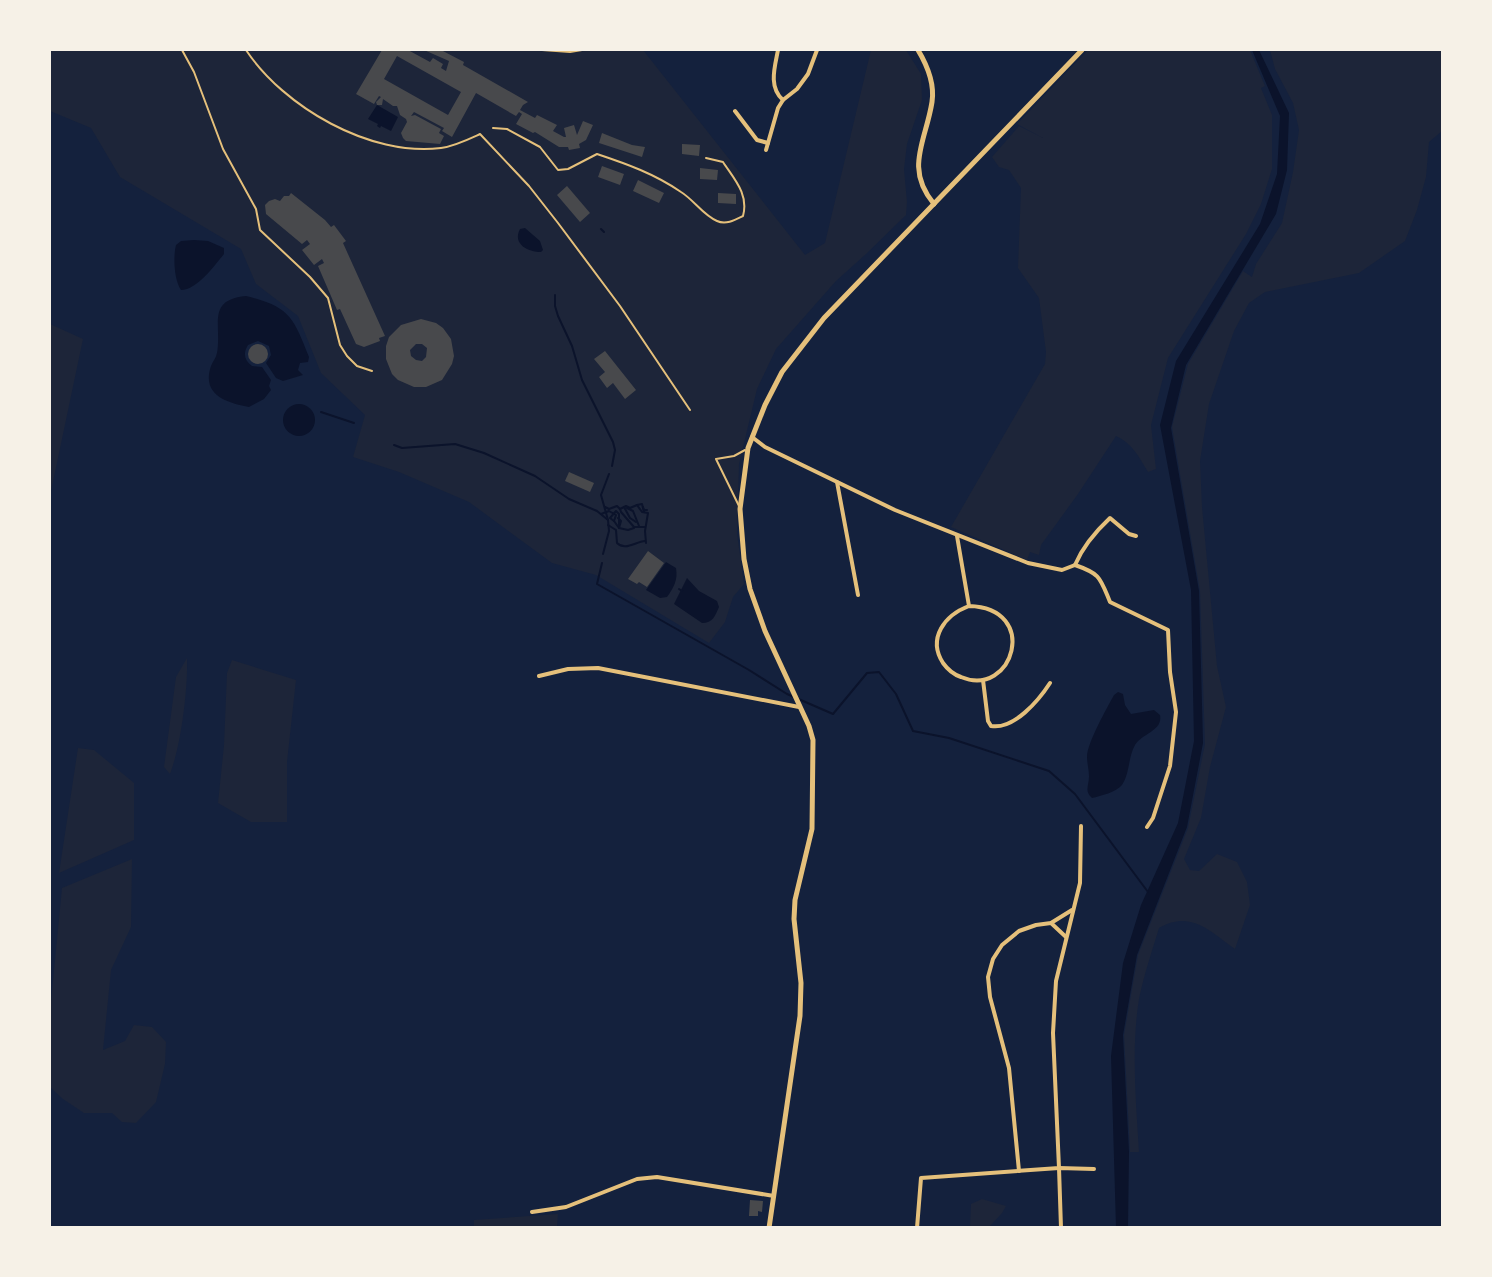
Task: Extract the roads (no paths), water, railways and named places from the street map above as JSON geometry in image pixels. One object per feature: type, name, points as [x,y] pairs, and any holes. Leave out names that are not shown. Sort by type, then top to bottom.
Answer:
[{"type":"street","points":[[778,50],[773,80],[778,96],[783,99]]},
{"type":"street","points":[[766,150],[778,108],[783,99],[797,89],[808,74],[817,50]]},
{"type":"street","points":[[918,50],[929,73],[932,94],[932,102],[919,149],[918,171],[925,191],[934,204]]},
{"type":"street","points":[[769,1227],[800,1016],[801,983],[794,919],[795,900],[812,829],[813,740],[809,726],[765,631],[750,590],[744,559],[740,509],[748,448],[782,372],[824,318],[1082,50]]},
{"type":"street","points":[[735,111],[758,140],[768,143]]},
{"type":"street","points":[[752,437],[765,447],[895,510],[957,535],[1029,563],[1062,570],[1075,565],[1094,572],[1103,584],[1110,602],[1168,630],[1170,672],[1176,712],[1170,766],[1153,818],[1147,827]]},
{"type":"street","points":[[837,481],[858,595]]},
{"type":"street","points":[[1075,565],[1080,553],[1091,538],[1110,518],[1129,534],[1136,536]]},
{"type":"street","points":[[957,535],[969,606]]},
{"type":"street","points":[[969,606],[984,606],[997,612],[1007,623],[1013,636],[1012,651],[1007,664],[996,675],[982,680],[968,680],[954,674],[944,664],[938,650],[938,635],[944,621],[955,611],[969,606]]},
{"type":"street","points":[[539,676],[567,669],[598,668],[800,707]]},
{"type":"street","points":[[982,680],[988,721],[991,726],[998,727],[1011,722],[1030,709],[1041,698],[1050,683]]},
{"type":"street","points":[[1061,1227],[1053,1033],[1056,981],[1080,883],[1081,826]]},
{"type":"street","points":[[1019,1171],[1009,1068],[990,998],[988,977],[993,959],[1002,945],[1019,931],[1051,923],[1073,910]]},
{"type":"street","points":[[1051,923],[1065,937]]},
{"type":"street","points":[[917,1227],[921,1178],[1059,1168],[1094,1169]]},
{"type":"street","points":[[532,1212],[566,1207],[637,1179],[657,1177],[774,1196]]},
{"type":"lane","points":[[183,50],[194,72],[223,149],[256,209],[260,230],[328,298],[340,345],[357,366],[372,371]]},
{"type":"lane","points":[[246,50],[272,81],[295,100],[329,123],[355,136],[423,149],[457,145],[480,134],[529,186],[558,223],[620,306],[690,410]]},
{"type":"lane","points":[[542,50],[570,52],[582,50]]},
{"type":"lane","points":[[493,128],[507,129],[540,147],[558,170],[568,169],[597,154],[635,167],[666,181],[719,222],[732,222],[743,216],[746,206],[742,192],[723,162],[706,158]]},
{"type":"lane","points":[[740,509],[716,459],[734,456],[748,448]]},
{"type":"waterway","points":[[601,229],[604,232]]},
{"type":"waterway","points":[[555,295],[558,316],[572,346],[582,380],[613,442],[615,450],[612,466]]},
{"type":"waterway","points":[[321,412],[354,423]]},
{"type":"waterway","points":[[394,445],[402,448],[455,444],[484,453],[535,476],[569,499],[597,511],[608,520]]},
{"type":"waterway","points":[[603,554],[609,531],[601,495],[609,474]]},
{"type":"waterway","points":[[637,505],[642,504],[644,512]]},
{"type":"waterway","points":[[605,507],[609,509],[617,506],[620,509],[637,505],[642,512],[648,513],[646,543]]},
{"type":"waterway","points":[[624,507],[630,518],[636,522]]},
{"type":"waterway","points":[[643,507],[647,510]]},
{"type":"waterway","points":[[627,508],[633,511],[639,526]]},
{"type":"waterway","points":[[620,509],[634,527],[645,527]]},
{"type":"waterway","points":[[601,514],[609,511],[616,515],[614,521],[619,528]]},
{"type":"waterway","points":[[614,521],[610,518],[616,511],[619,514],[619,525]]},
{"type":"waterway","points":[[618,518],[621,521],[619,528],[628,530],[634,528]]},
{"type":"waterway","points":[[608,525],[616,530],[617,543],[620,545],[627,546],[645,541]]},
{"type":"waterway","points":[[602,563],[597,584],[787,694],[833,714],[867,673],[879,672],[896,694],[913,731],[949,738],[1049,771],[1075,794],[1148,892]]}]
